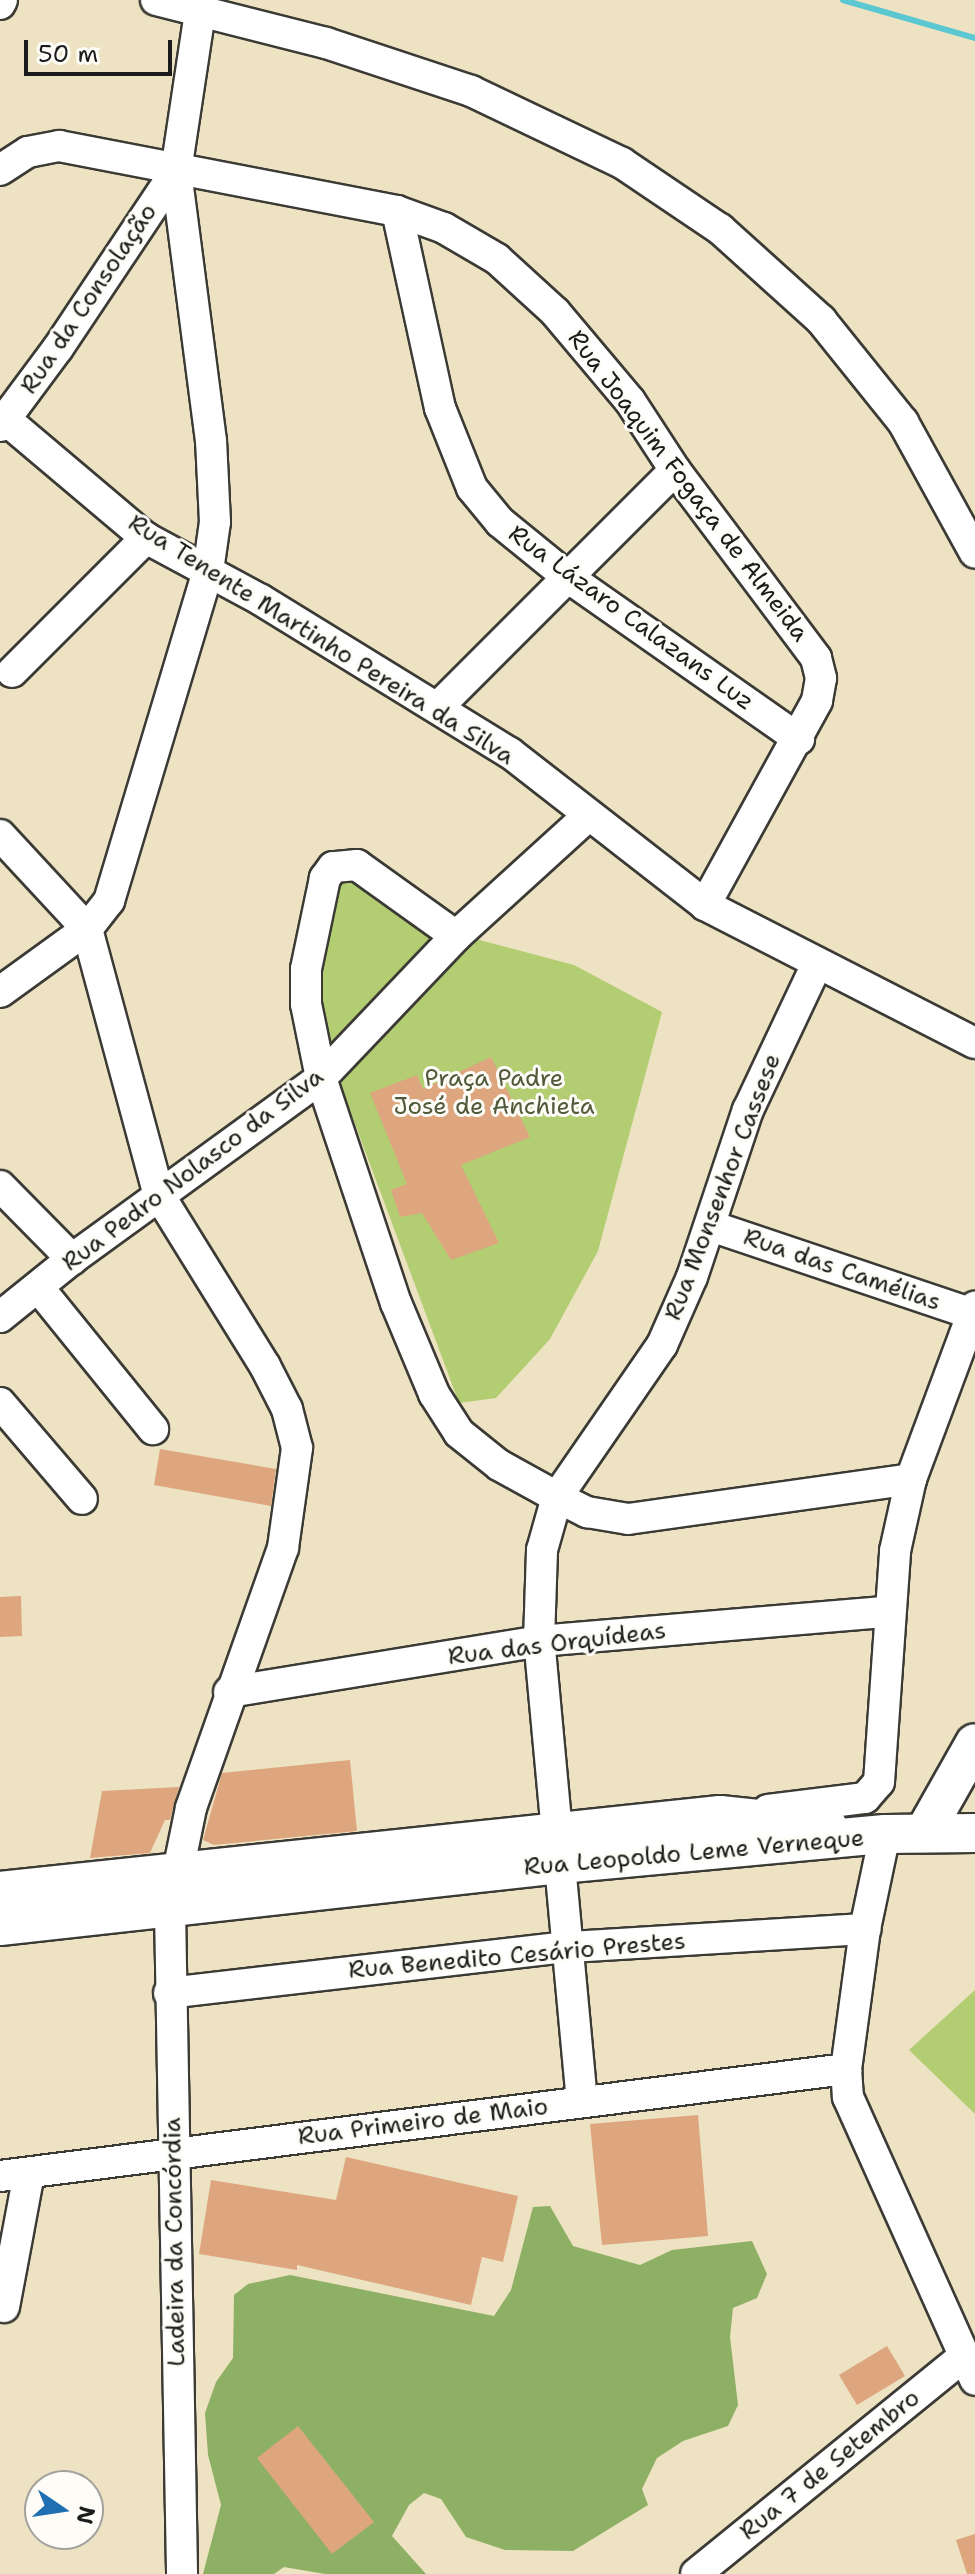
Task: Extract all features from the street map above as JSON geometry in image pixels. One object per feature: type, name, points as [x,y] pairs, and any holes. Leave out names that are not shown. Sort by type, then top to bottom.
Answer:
[{"type":"main road","points":[[924,1833],[975,1743]]},
{"type":"main road","name":"Rua Leopoldo Leme Verneque","points":[[0,1926],[173,1892],[558,1847],[742,1814],[885,1834]]},
{"type":"main road","points":[[885,1834],[975,1833]]},
{"type":"main road","name":"Rua Leopoldo Leme Verneque","points":[[558,1847],[885,1834]]},
{"type":"main road","name":"Rua Leopoldo Leme Verneque","points":[[0,1891],[173,1892]]},
{"type":"street","points":[[156,0],[201,6],[471,91],[622,163],[720,229],[821,320],[903,422],[975,553]]},
{"type":"street","points":[[0,992],[87,929],[109,901],[120,873],[208,571],[215,522],[211,441],[176,171],[201,6]]},
{"type":"street","name":"Rua Joaquim Fogaça de Almeida","points":[[0,170],[28,152],[59,146],[105,151],[176,171],[334,195],[397,211],[444,228],[497,259],[555,312],[630,401],[675,470],[816,658],[821,678],[817,701],[799,739],[705,905]]},
{"type":"street","name":"Rua da Consolação","points":[[3,422],[176,171]]},
{"type":"street","name":"Rua Lázaro Calazans Luz","points":[[397,211],[440,408],[456,455],[472,488],[500,522],[569,578],[799,739]]},
{"type":"street","name":"Rua Tenente Martinho Pereira da Silva","points":[[3,422],[146,538],[208,571],[510,753],[705,905],[975,1043]]},
{"type":"street","points":[[438,707],[675,470]]},
{"type":"street","points":[[12,672],[146,538]]},
{"type":"street","name":"Rua Pedro Nolasco da Silva","points":[[0,1317],[72,1259],[321,1078],[456,936],[588,816]]},
{"type":"street","points":[[0,835],[87,929]]},
{"type":"street","points":[[456,936],[357,865],[333,867],[325,878],[306,969],[306,1004],[321,1078],[396,1303],[434,1394],[459,1433],[499,1465],[557,1497],[587,1512],[628,1519],[911,1479]]},
{"type":"street","name":"Ladeira da Concórdia","points":[[87,929],[159,1195],[265,1366],[287,1409],[297,1448],[283,1548],[229,1692],[173,1892],[169,1993],[182,2574]]},
{"type":"street","name":"Rua Monsenhor Cassese","points":[[582,2102],[539,1641],[542,1550],[557,1497],[662,1345],[711,1226],[748,1110],[817,964]]},
{"type":"street","points":[[0,1186],[72,1259]]},
{"type":"street","name":"Rua das Camélias","points":[[711,1226],[974,1311]]},
{"type":"street","points":[[38,1287],[153,1429]]},
{"type":"street","points":[[742,1814],[865,1798],[873,1792],[881,1772],[887,1612],[911,1479],[974,1311]]},
{"type":"street","points":[[0,1403],[82,1499]]},
{"type":"street","name":"Rua das Orquídeas","points":[[229,1692],[539,1641],[887,1612]]},
{"type":"street","points":[[885,1834],[865,1929],[846,2069],[852,2113],[969,2368]]},
{"type":"street","name":"Rua Benedito Cesário Prestes","points":[[169,1993],[569,1947],[865,1929]]},
{"type":"street","name":"Rua Primeiro de Maio","points":[[15,2174],[846,2069]]},
{"type":"street","points":[[4,2307],[15,2174]]},
{"type":"street","name":"Rua 7 de Setembro","points":[[696,2574],[969,2368]]},
{"type":"green space","name":"Praça Padre José de Anchieta","points":[[353,877],[468,937],[574,965],[662,1012],[598,1251],[550,1339],[496,1398],[459,1403],[314,1014],[315,984],[339,882]]},
{"type":"green space","points":[[975,1990],[975,2114],[909,2050]]},
{"type":"green space","points":[[550,2206],[573,2246],[640,2265],[672,2250],[752,2241],[767,2274],[757,2298],[733,2308],[730,2337],[738,2405],[728,2426],[683,2441],[657,2458],[642,2489],[648,2505],[573,2551],[505,2550],[466,2537],[441,2499],[424,2493],[409,2505],[392,2536],[426,2574],[325,2574],[284,2567],[274,2574],[203,2574],[221,2505],[208,2455],[205,2413],[216,2382],[233,2358],[234,2295],[248,2284],[290,2275],[494,2316],[511,2290],[533,2207]]},
{"type":"building","points":[[491,1057],[530,1137],[461,1165],[499,1243],[451,1260],[422,1213],[400,1217],[391,1190],[407,1184],[370,1093],[417,1075],[423,1089]]},
{"type":"building","points":[[160,1449],[276,1469],[271,1506],[154,1485]]},
{"type":"building","points":[[21,1596],[22,1636],[0,1637],[0,1597]]},
{"type":"building","points":[[350,1760],[357,1831],[214,1845],[203,1840],[222,1773]]},
{"type":"building","points":[[179,1787],[170,1820],[165,1820],[150,1853],[90,1858],[102,1791]]},
{"type":"building","points":[[698,2115],[708,2236],[602,2245],[590,2124]]},
{"type":"building","points":[[346,2157],[518,2196],[503,2262],[482,2257],[471,2305],[297,2265],[297,2270],[199,2254],[211,2180],[336,2200]]},
{"type":"building","points":[[887,2346],[905,2376],[857,2405],[839,2375]]},
{"type":"building","points":[[298,2426],[374,2522],[332,2554],[257,2458]]},
{"type":"building","points":[[975,2534],[975,2574],[967,2574],[956,2540]]},
{"type":"waterway","points":[[843,0],[975,38]]}]
